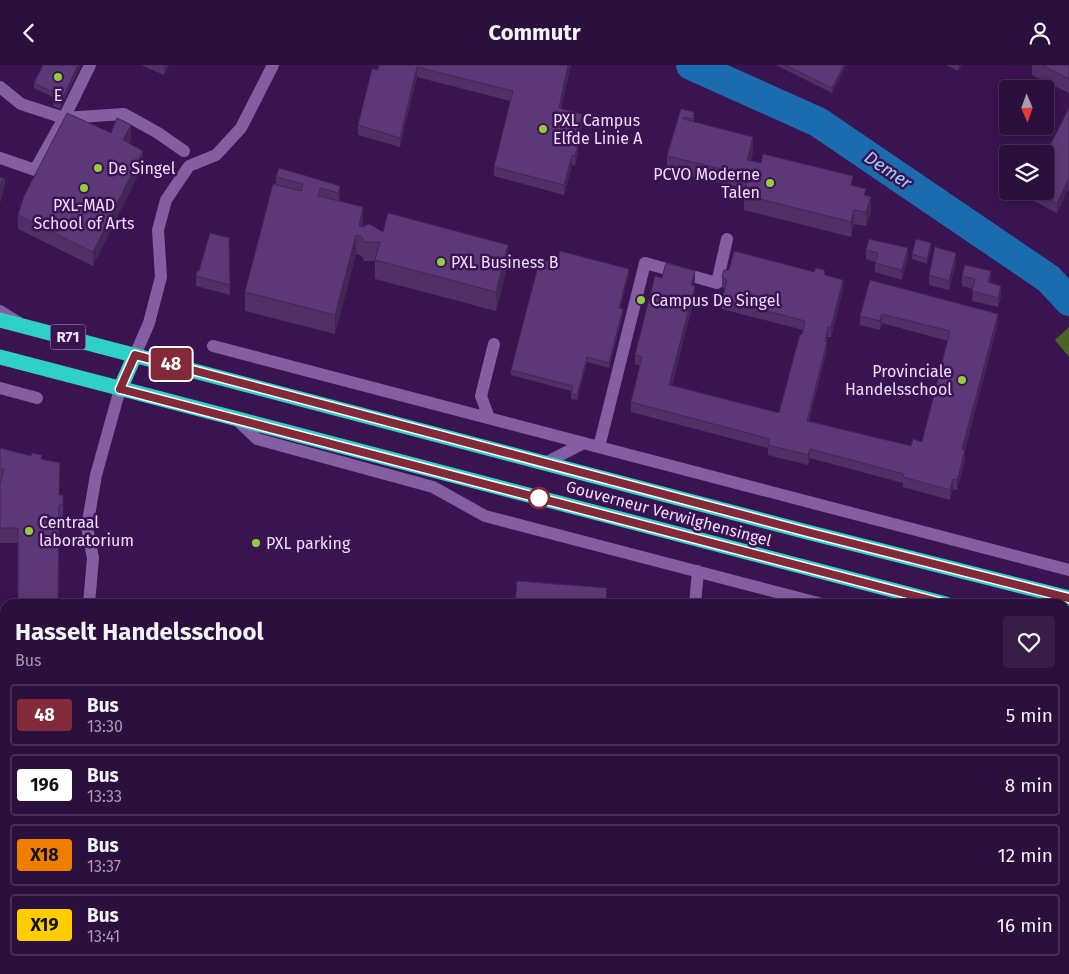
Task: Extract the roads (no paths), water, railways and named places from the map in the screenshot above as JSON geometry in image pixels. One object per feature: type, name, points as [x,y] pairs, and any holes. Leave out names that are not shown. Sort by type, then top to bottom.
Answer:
[{"type":"highway","name":"Gouverneur Verwilghensingel","points":[[0,319],[1069,599]]},
{"type":"highway","points":[[120,389],[135,355]]},
{"type":"highway","name":"Gouverneur Verwilghensingel","points":[[0,357],[927,599]]},
{"type":"street","points":[[0,158],[35,171],[90,65]]},
{"type":"street","points":[[135,355],[149,323],[161,277],[158,229],[166,200],[189,166],[216,155],[241,128],[273,65]]},
{"type":"street","points":[[0,87],[21,104],[64,118],[124,115],[158,133],[184,151]]},
{"type":"street","points":[[599,447],[645,263],[717,283],[726,239]]},
{"type":"street","name":"Gouverneur Verwilghensingel","points":[[0,311],[24,326]]},
{"type":"street","points":[[489,418],[481,396],[494,344]]},
{"type":"street","points":[[213,345],[1069,570]]},
{"type":"street","points":[[0,388],[37,398]]},
{"type":"street","points":[[90,599],[93,557],[87,527],[96,475],[120,389]]},
{"type":"street","name":"Gouverneur Verwilghensingel","points":[[237,420],[257,439],[433,487],[485,516],[803,599]]},
{"type":"street","name":"Gouverneur Verwilghensingel","points":[[545,463],[584,443]]},
{"type":"street","points":[[695,599],[698,571]]},
{"type":"waterway","name":"Demer","points":[[691,65],[818,122],[1049,279],[1069,301]]},
{"type":"place","name":"E","points":[[58,77]]},
{"type":"place","name":"PXL Campus Elfde Linie A","points":[[543,129]]},
{"type":"place","name":"De Singel","points":[[98,168]]},
{"type":"place","name":"PCVO Moderne Talen","points":[[770,183]]},
{"type":"place","name":"PXL-MAD School of Arts","points":[[84,188]]},
{"type":"place","name":"PXL Business B","points":[[441,262]]},
{"type":"place","name":"Campus De Singel","points":[[641,300]]},
{"type":"place","name":"Provinciale Handelsschool","points":[[962,380]]},
{"type":"place","name":"Centraal laboratorium","points":[[29,531]]},
{"type":"place","name":"PXL parking","points":[[256,543]]}]
